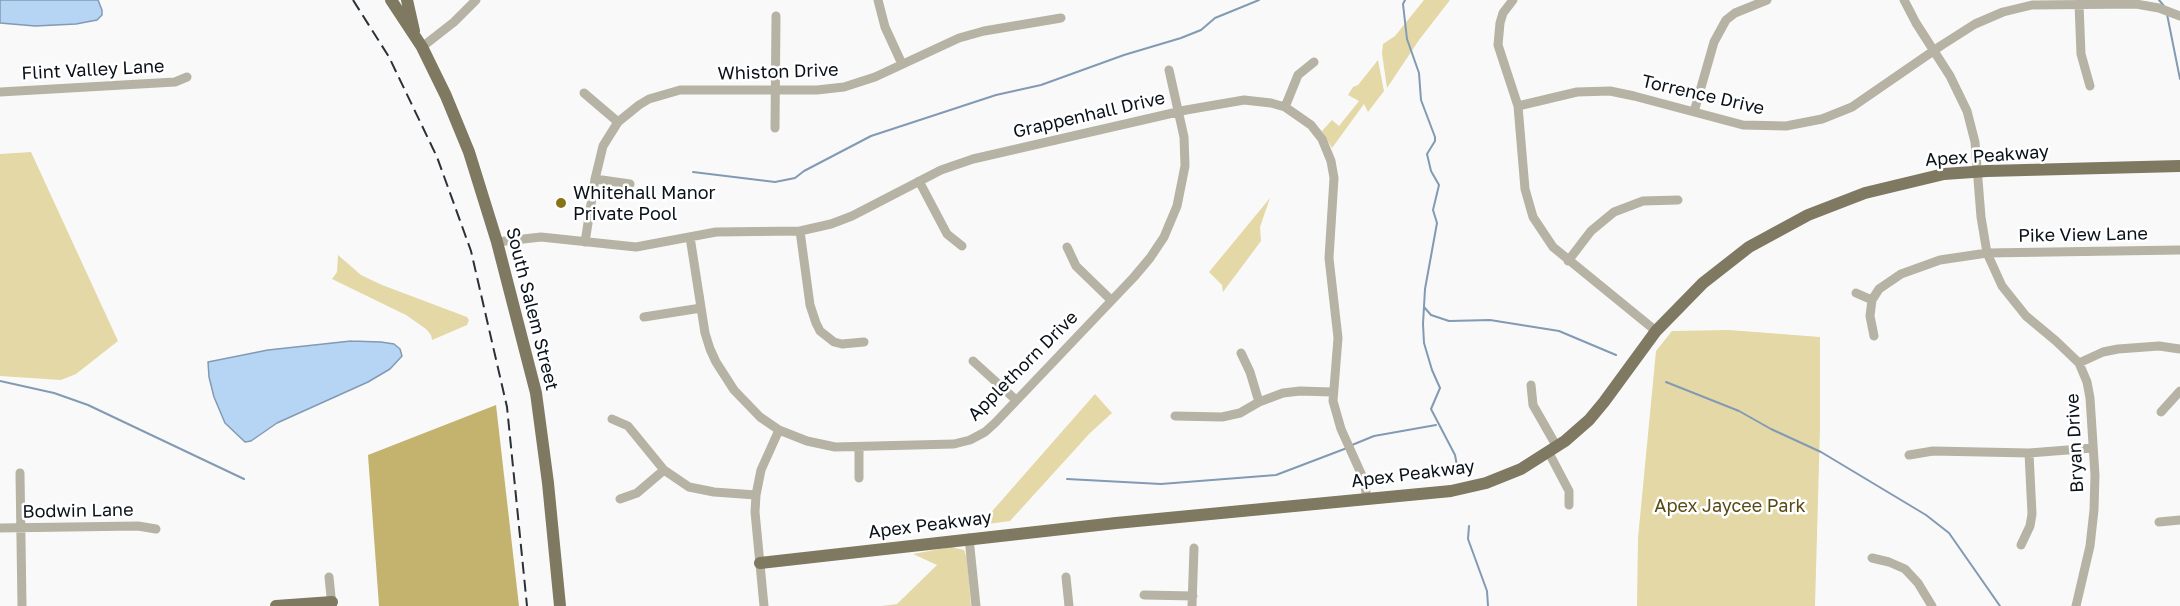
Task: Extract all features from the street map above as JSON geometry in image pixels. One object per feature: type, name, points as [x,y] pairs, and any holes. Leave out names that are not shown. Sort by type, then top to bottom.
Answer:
[{"type":"main road","name":"South Salem Street","points":[[391,0],[418,41],[446,96],[469,152],[497,242],[536,393],[548,483],[560,606]]},
{"type":"main road","name":"South Salem Street","points":[[406,0],[418,41]]},
{"type":"main road","name":"Apex Peakway","points":[[760,563],[969,538],[1452,491],[1486,483],[1521,469],[1553,450],[1588,420],[1656,331],[1703,283],[1725,264],[1764,238],[1808,215],[1846,199],[1888,186],[1944,174],[1977,171],[2180,166]]},
{"type":"main road","points":[[276,606],[332,604]]},
{"type":"street","points":[[418,41],[454,22],[476,0]]},
{"type":"street","points":[[878,0],[885,27],[902,64]]},
{"type":"street","points":[[1512,0],[1503,13],[1498,36],[1500,55],[1518,106],[1525,189],[1530,209],[1545,237],[1568,261],[1656,331]]},
{"type":"street","points":[[1694,112],[1714,42],[1726,20],[1735,13],[1767,0]]},
{"type":"street","name":"Bryan Drive","points":[[1904,0],[1967,111],[1975,142],[1987,253],[2002,286],[2026,316],[2079,363],[2087,382],[2093,448],[2094,510],[2090,546],[2076,606]]},
{"type":"street","points":[[2079,4],[2080,54],[2090,86]]},
{"type":"street","name":"Torrence Drive","points":[[1518,106],[1564,94],[1598,91],[1622,93],[1735,123],[1760,127],[1786,126],[1822,119],[1861,102],[1975,24],[2003,12],[2031,5],[2150,5],[2180,16]]},
{"type":"street","points":[[775,128],[776,16]]},
{"type":"street","name":"Whiston Drive","points":[[585,242],[603,146],[618,122],[639,105],[658,95],[681,90],[817,90],[844,87],[875,77],[971,34],[1061,18]]},
{"type":"street","points":[[1285,107],[1299,75],[1314,62]]},
{"type":"street","name":"Applethorn Drive","points":[[690,237],[710,349],[724,377],[760,417],[779,430],[826,446],[859,448],[963,442],[985,432],[1111,300],[1149,258],[1164,237],[1174,215],[1185,166],[1184,138],[1169,70]]},
{"type":"street","name":"Flint Valley Lane","points":[[0,92],[175,82],[187,77]]},
{"type":"street","points":[[584,93],[618,122]]},
{"type":"street","name":"Grappenhall Drive","points":[[497,242],[541,237],[636,247],[716,232],[800,231],[831,224],[852,216],[941,170],[973,159],[1178,112],[1244,100],[1261,101],[1285,107],[1303,118],[1317,132],[1325,145],[1333,169],[1334,190],[1329,258],[1338,338],[1332,392],[1335,411],[1364,480],[1367,499]]},
{"type":"street","points":[[595,179],[630,184]]},
{"type":"street","points":[[919,181],[947,234],[962,246]]},
{"type":"street","points":[[1568,261],[1591,231],[1614,212],[1643,201],[1678,200]]},
{"type":"street","points":[[800,231],[810,305],[820,330],[834,342],[842,344],[864,342]]},
{"type":"street","points":[[1067,247],[1076,266],[1111,300]]},
{"type":"street","name":"Pike View Lane","points":[[1872,300],[1889,282],[1914,268],[1955,256],[1987,253],[2180,250]]},
{"type":"street","points":[[1856,293],[1872,300],[1870,316],[1874,336]]},
{"type":"street","points":[[644,317],[701,308]]},
{"type":"street","points":[[2079,363],[2103,352],[2118,349],[2159,346],[2180,349]]},
{"type":"street","points":[[1241,353],[1250,372],[1259,402]]},
{"type":"street","points":[[973,361],[1016,400]]},
{"type":"street","points":[[1530,385],[1533,405],[1569,491],[1569,505]]},
{"type":"street","points":[[1175,416],[1222,417],[1240,413],[1259,402],[1291,391],[1332,392]]},
{"type":"street","points":[[2161,412],[2180,391]]},
{"type":"street","points":[[612,419],[628,426],[664,470],[680,482],[700,490],[756,495]]},
{"type":"street","points":[[764,606],[756,495],[761,470],[779,430]]},
{"type":"street","points":[[859,448],[859,478]]},
{"type":"street","points":[[1909,455],[1933,451],[2029,453],[2093,448]]},
{"type":"street","points":[[2021,545],[2030,526],[2032,514],[2029,453]]},
{"type":"street","points":[[620,499],[638,494],[664,470]]},
{"type":"street","points":[[20,473],[22,606]]},
{"type":"street","points":[[2159,522],[2180,520]]},
{"type":"street","name":"Bodwin Lane","points":[[0,528],[138,526],[156,529]]},
{"type":"street","points":[[969,538],[976,606]]},
{"type":"street","points":[[1144,595],[1192,601],[1194,548]]},
{"type":"street","points":[[1872,558],[1905,569],[1918,583],[1932,606]]},
{"type":"street","points":[[1066,576],[1069,606]]},
{"type":"street","points":[[329,577],[332,604]]},
{"type":"green space","points":[[1424,0],[1450,0],[1419,40],[1387,88],[1382,53],[1383,44],[1395,36]]},
{"type":"green space","points":[[1378,60],[1384,91],[1368,112],[1364,104],[1332,148],[1322,131],[1332,120],[1339,126],[1359,101],[1348,95]]},
{"type":"green space","points":[[31,152],[118,341],[76,374],[61,380],[0,376],[0,154]]},
{"type":"green space","points":[[1270,198],[1260,227],[1261,241],[1223,292],[1222,285],[1209,272]]},
{"type":"green space","points":[[338,255],[361,275],[467,317],[469,320],[467,325],[432,340],[426,329],[406,315],[332,279],[337,272]]},
{"type":"green space","name":"Apex Jaycee Park","points":[[1729,330],[1820,337],[1815,606],[1637,606],[1638,538],[1656,351],[1672,331]]},
{"type":"green space","points":[[1095,394],[1112,413],[1090,433],[1010,521],[980,525]]},
{"type":"green space","points":[[951,547],[964,550],[967,558],[971,606],[881,606],[897,604],[937,565],[913,554]]},
{"type":"shaded area","points":[[496,405],[519,606],[379,606],[368,455]]},
{"type":"water","points":[[0,0],[98,0],[102,15],[97,20],[76,24],[35,26],[0,23]]},
{"type":"water","points":[[351,341],[394,344],[400,349],[402,356],[390,369],[368,382],[277,423],[251,441],[245,442],[225,423],[214,397],[208,362],[268,350]]},
{"type":"waterway","points":[[693,172],[775,182],[795,178],[871,136],[996,95],[1041,85],[1124,55],[1181,38],[1201,30],[1215,18],[1259,0]]},
{"type":"waterway","points":[[1405,0],[1403,4],[1407,39],[1419,73],[1421,100],[1435,137],[1427,154],[1431,171],[1439,185],[1433,210],[1437,223],[1425,289],[1423,324],[1424,343],[1440,388],[1431,409],[1455,455],[1458,471]]},
{"type":"waterway","points":[[2159,0],[2164,6]]},
{"type":"waterway","points":[[2167,14],[2180,79]]},
{"type":"waterway","points":[[1424,307],[1431,315],[1449,321],[1490,320],[1559,331],[1616,355]]},
{"type":"waterway","points":[[0,381],[54,393],[88,405],[244,479]]},
{"type":"waterway","points":[[1666,382],[1739,411],[1821,452],[1926,515],[1949,533],[2000,606]]},
{"type":"waterway","points":[[1352,445],[1374,436],[1436,425]]},
{"type":"waterway","points":[[1067,479],[1161,484],[1276,475],[1347,448]]},
{"type":"waterway","points":[[1469,526],[1468,539],[1487,591],[1488,606]]},
{"type":"railway","points":[[353,0],[389,57],[437,157],[471,251],[507,407],[527,606]]},
{"type":"place","name":"Whitehall Manor Private Pool","points":[[561,203]]}]
